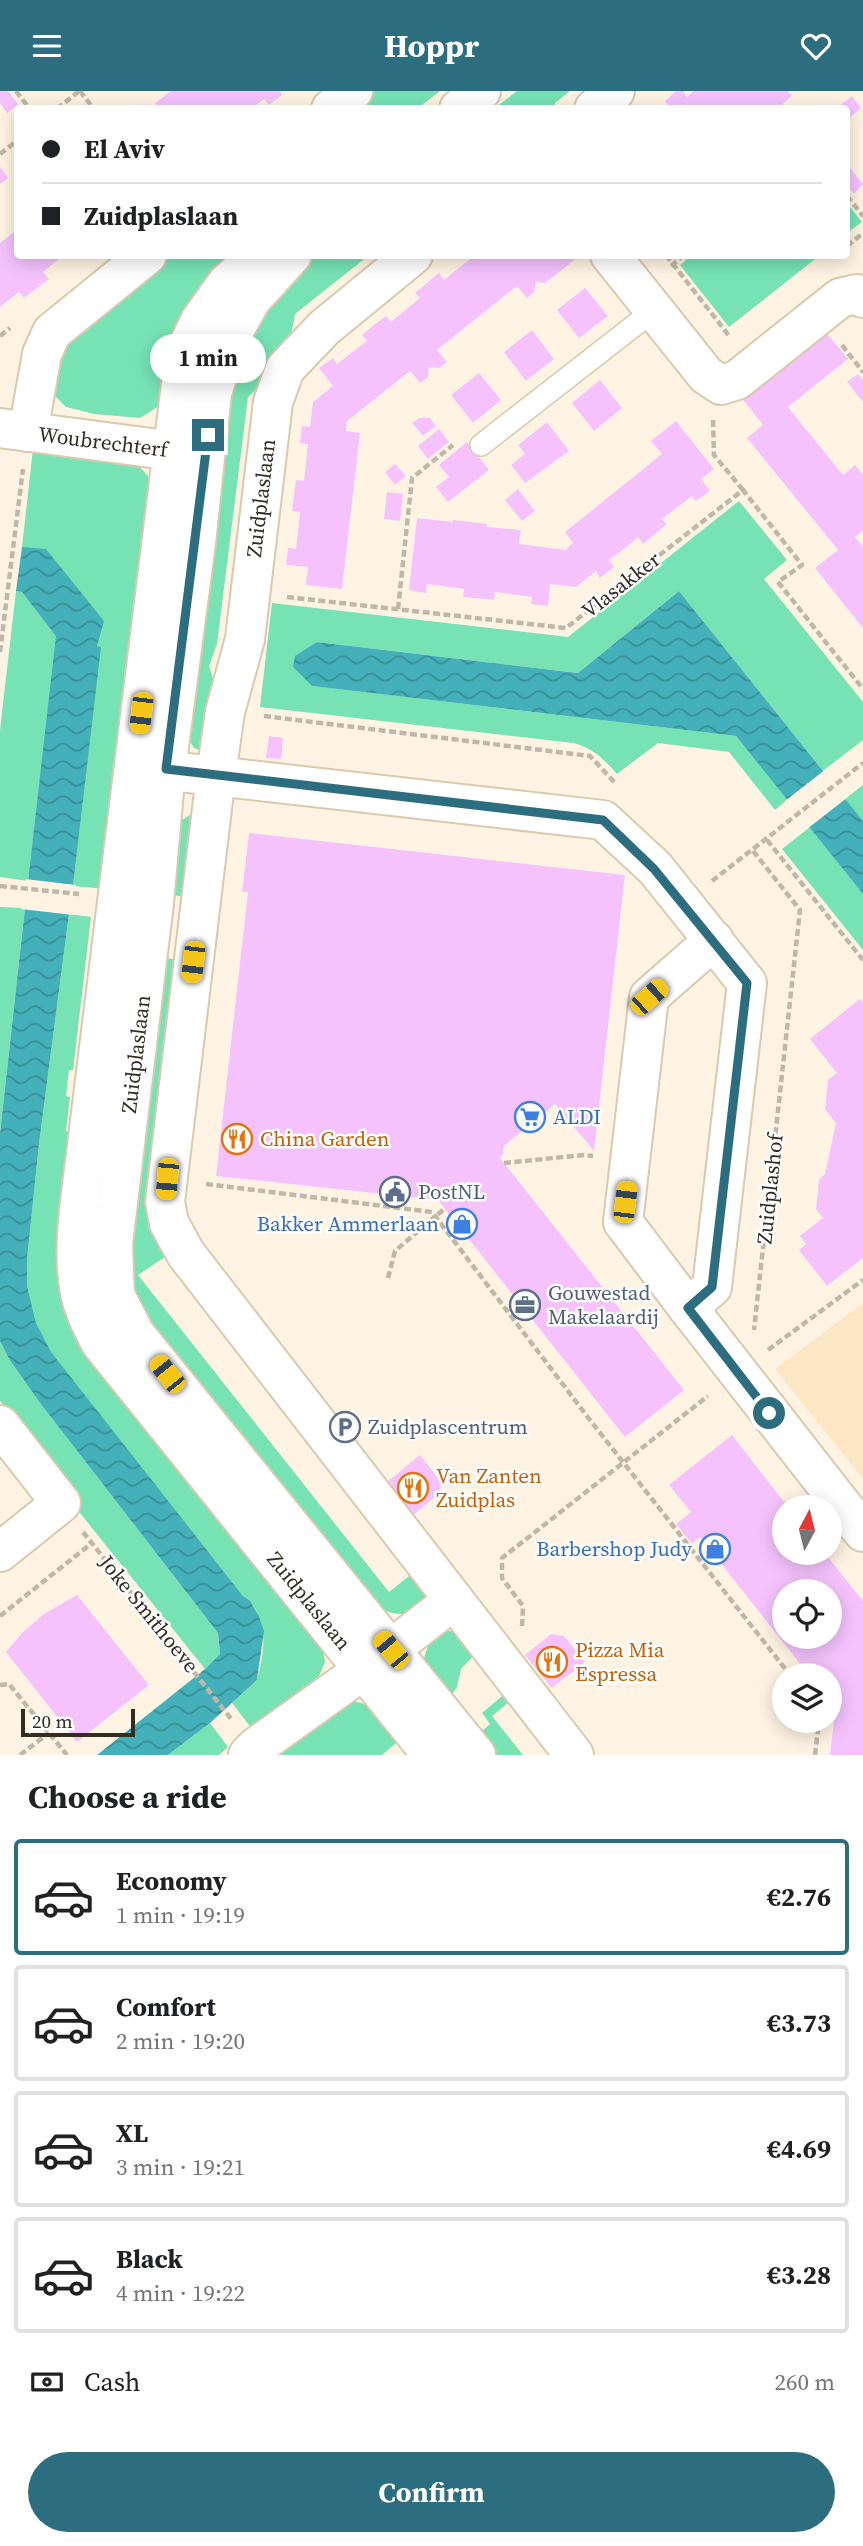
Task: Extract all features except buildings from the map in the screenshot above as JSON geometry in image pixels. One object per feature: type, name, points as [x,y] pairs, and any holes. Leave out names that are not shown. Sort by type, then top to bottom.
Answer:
[{"type":"street","points":[[336,105],[353,91]]},
{"type":"street","points":[[464,105],[481,91]]},
{"type":"street","points":[[599,105],[615,91]]},
{"type":"street","points":[[14,430],[52,332],[142,259]]},
{"type":"street","name":"Zuidplaslaan","points":[[254,259],[227,283],[200,321],[185,352],[189,453],[150,768],[154,903],[113,1244],[115,1295],[135,1334],[378,1660],[432,1755]]},
{"type":"street","name":"Zuidplaslaan","points":[[189,453],[229,340],[251,300],[288,259]]},
{"type":"street","name":"Zuidplaslaan","points":[[408,259],[324,328],[285,369],[273,402],[245,639],[225,712],[216,775],[165,1202],[169,1223],[186,1254],[574,1755]]},
{"type":"street","points":[[613,259],[706,375],[737,376],[840,298],[857,294],[863,298]]},
{"type":"street","name":"Woubrechterf","points":[[14,430],[189,453]]},
{"type":"street","points":[[150,768],[603,820],[654,869],[747,983],[712,1287],[688,1308]]},
{"type":"street","points":[[714,940],[649,997],[623,1222],[688,1308],[750,1364],[863,1532]]},
{"type":"street","points":[[0,1425],[61,1503],[0,1552]]},
{"type":"street","points":[[242,1740],[256,1747],[378,1660],[454,1600]]},
{"type":"street","name":"Zuidplaslaan","points":[[378,1660],[476,1755]]},
{"type":"lane","points":[[481,445],[653,311]]},
{"type":"path","points":[[16,91],[27,105]]},
{"type":"path","points":[[62,105],[80,91],[91,105]]},
{"type":"path","points":[[0,154],[14,143]]},
{"type":"path","points":[[850,200],[863,216]]},
{"type":"path","points":[[668,259],[737,376],[713,418],[714,455],[802,565],[778,582],[863,689]]},
{"type":"path","points":[[0,652],[15,527],[14,430]]},
{"type":"path","points":[[398,610],[412,478],[463,436],[481,445]]},
{"type":"path","name":"Vlasakker","points":[[250,593],[566,628],[743,490]]},
{"type":"path","points":[[863,763],[766,840],[863,960]]},
{"type":"path","name":"Zuidplashof","points":[[754,1336],[800,911],[753,851],[766,840]]},
{"type":"path","points":[[0,886],[89,896]]},
{"type":"path","points":[[504,1163],[584,1155],[630,1163]]},
{"type":"path","points":[[167,1179],[432,1212],[622,1462],[781,1663]]},
{"type":"path","points":[[388,1278],[395,1251],[444,1209]]},
{"type":"path","points":[[493,1649],[524,1625],[523,1606],[502,1578],[502,1558],[622,1462],[863,1280]]},
{"type":"path","name":"Joke Smithoeve","points":[[61,1503],[187,1661],[242,1740]]},
{"type":"path","points":[[0,1616],[92,1543]]},
{"type":"path","points":[[0,1685],[9,1684],[67,1755]]},
{"type":"path","points":[[20,1755],[49,1733]]},
{"type":"path","points":[[815,1755],[818,1733]]},
{"type":"shaded area","points":[[863,1303],[863,1479],[775,1369]]},
{"type":"green space","points":[[374,91],[440,91],[422,105],[357,105]]},
{"type":"green space","points":[[517,91],[570,91],[555,105],[499,105]]},
{"type":"green space","points":[[850,207],[862,222],[850,231]]},
{"type":"green space","points":[[160,259],[235,259],[162,404],[140,418],[94,414],[66,407],[53,394],[59,356],[73,334]]},
{"type":"green space","points":[[306,259],[364,259],[295,314],[290,337],[279,359],[265,380],[248,397],[217,644],[209,666],[215,685],[204,752],[194,748],[188,738],[221,411],[256,314]]},
{"type":"green space","points":[[687,259],[815,259],[729,327],[680,265]]},
{"type":"green space","points":[[33,449],[137,464],[148,476],[153,490],[105,889],[73,886],[100,648],[97,647],[99,634],[22,547]]},
{"type":"green space","points":[[739,501],[787,560],[764,579],[863,702],[863,740],[823,771],[679,591],[578,673],[317,642],[293,667],[313,686],[736,736],[788,799],[775,810],[729,752],[658,743],[617,774],[598,755],[573,743],[260,707],[272,603],[568,637]]},
{"type":"green space","points":[[16,591],[22,592],[57,636],[28,881],[0,877],[0,730]]},
{"type":"green space","points":[[863,785],[863,821],[845,799]]},
{"type":"green space","points":[[196,811],[187,897],[163,894],[171,827]]},
{"type":"green space","points":[[810,827],[863,894],[863,950],[782,849]]},
{"type":"green space","points":[[0,907],[25,908],[0,1133]]},
{"type":"green space","points":[[69,914],[91,917],[73,1070],[69,1070],[66,1096],[70,1097],[66,1131],[78,1133],[67,1230],[321,1636],[325,1662],[319,1676],[252,1729],[232,1703],[257,1680],[263,1646],[258,1613],[50,1352],[36,1323],[27,1285],[27,1260],[39,1144]]},
{"type":"green space","points":[[165,958],[180,960],[171,1253],[138,1275],[389,1592],[413,1573],[418,1579],[425,1589],[426,1598],[422,1605],[406,1614],[379,1609],[145,1323],[128,1281]]},
{"type":"green space","points":[[0,1341],[9,1359],[40,1403],[218,1633],[220,1654],[205,1669],[76,1508],[55,1470],[0,1401]]},
{"type":"green space","points":[[441,1631],[454,1631],[477,1652],[461,1669],[457,1687],[447,1702],[423,1661],[429,1643]]},
{"type":"green space","points":[[508,1691],[514,1698],[492,1716],[523,1755],[489,1755],[475,1737],[490,1724],[482,1713]]},
{"type":"green space","points":[[349,1702],[366,1704],[373,1708],[401,1739],[382,1755],[275,1755]]},
{"type":"green space","points":[[210,1723],[228,1747],[219,1755],[168,1755]]},
{"type":"water","points":[[22,547],[46,549],[104,621],[97,646],[101,647],[73,886],[28,881],[56,636],[22,592],[16,591]]},
{"type":"water","points":[[679,591],[863,821],[863,894],[736,736],[312,686],[293,667],[295,656],[317,642],[578,673]]},
{"type":"water","points":[[25,908],[69,914],[27,1260],[27,1285],[36,1323],[51,1352],[243,1596],[250,1601],[264,1631],[257,1680],[210,1723],[168,1755],[97,1755],[220,1654],[218,1633],[40,1403],[9,1359],[0,1341],[0,1133]]},
{"type":"pier","points":[[826,769],[848,797],[807,829],[785,801]]},
{"type":"pier","points":[[25,879],[76,886],[73,889],[28,884]]},
{"type":"pier","points":[[23,905],[70,910],[73,915],[21,909]]},
{"type":"place","name":"ALDI","points":[[530,1117]]},
{"type":"place","name":"China Garden","points":[[237,1139]]},
{"type":"place","name":"PostNL","points":[[395,1192]]},
{"type":"place","name":"Bakker Ammerlaan","points":[[462,1224]]},
{"type":"place","name":"Gouwestad Makelaardij","points":[[525,1305]]},
{"type":"place","name":"Zuidplascentrum","points":[[345,1427]]},
{"type":"place","name":"Van Zanten Zuidplas","points":[[413,1488]]},
{"type":"place","name":"Barbershop Judy","points":[[715,1549]]},
{"type":"place","name":"Pizza Mia Espressa","points":[[552,1662]]},
{"type":"route","points":[[208,435],[166,769],[603,820],[654,869],[747,983],[712,1287],[688,1308],[769,1413]]}]
